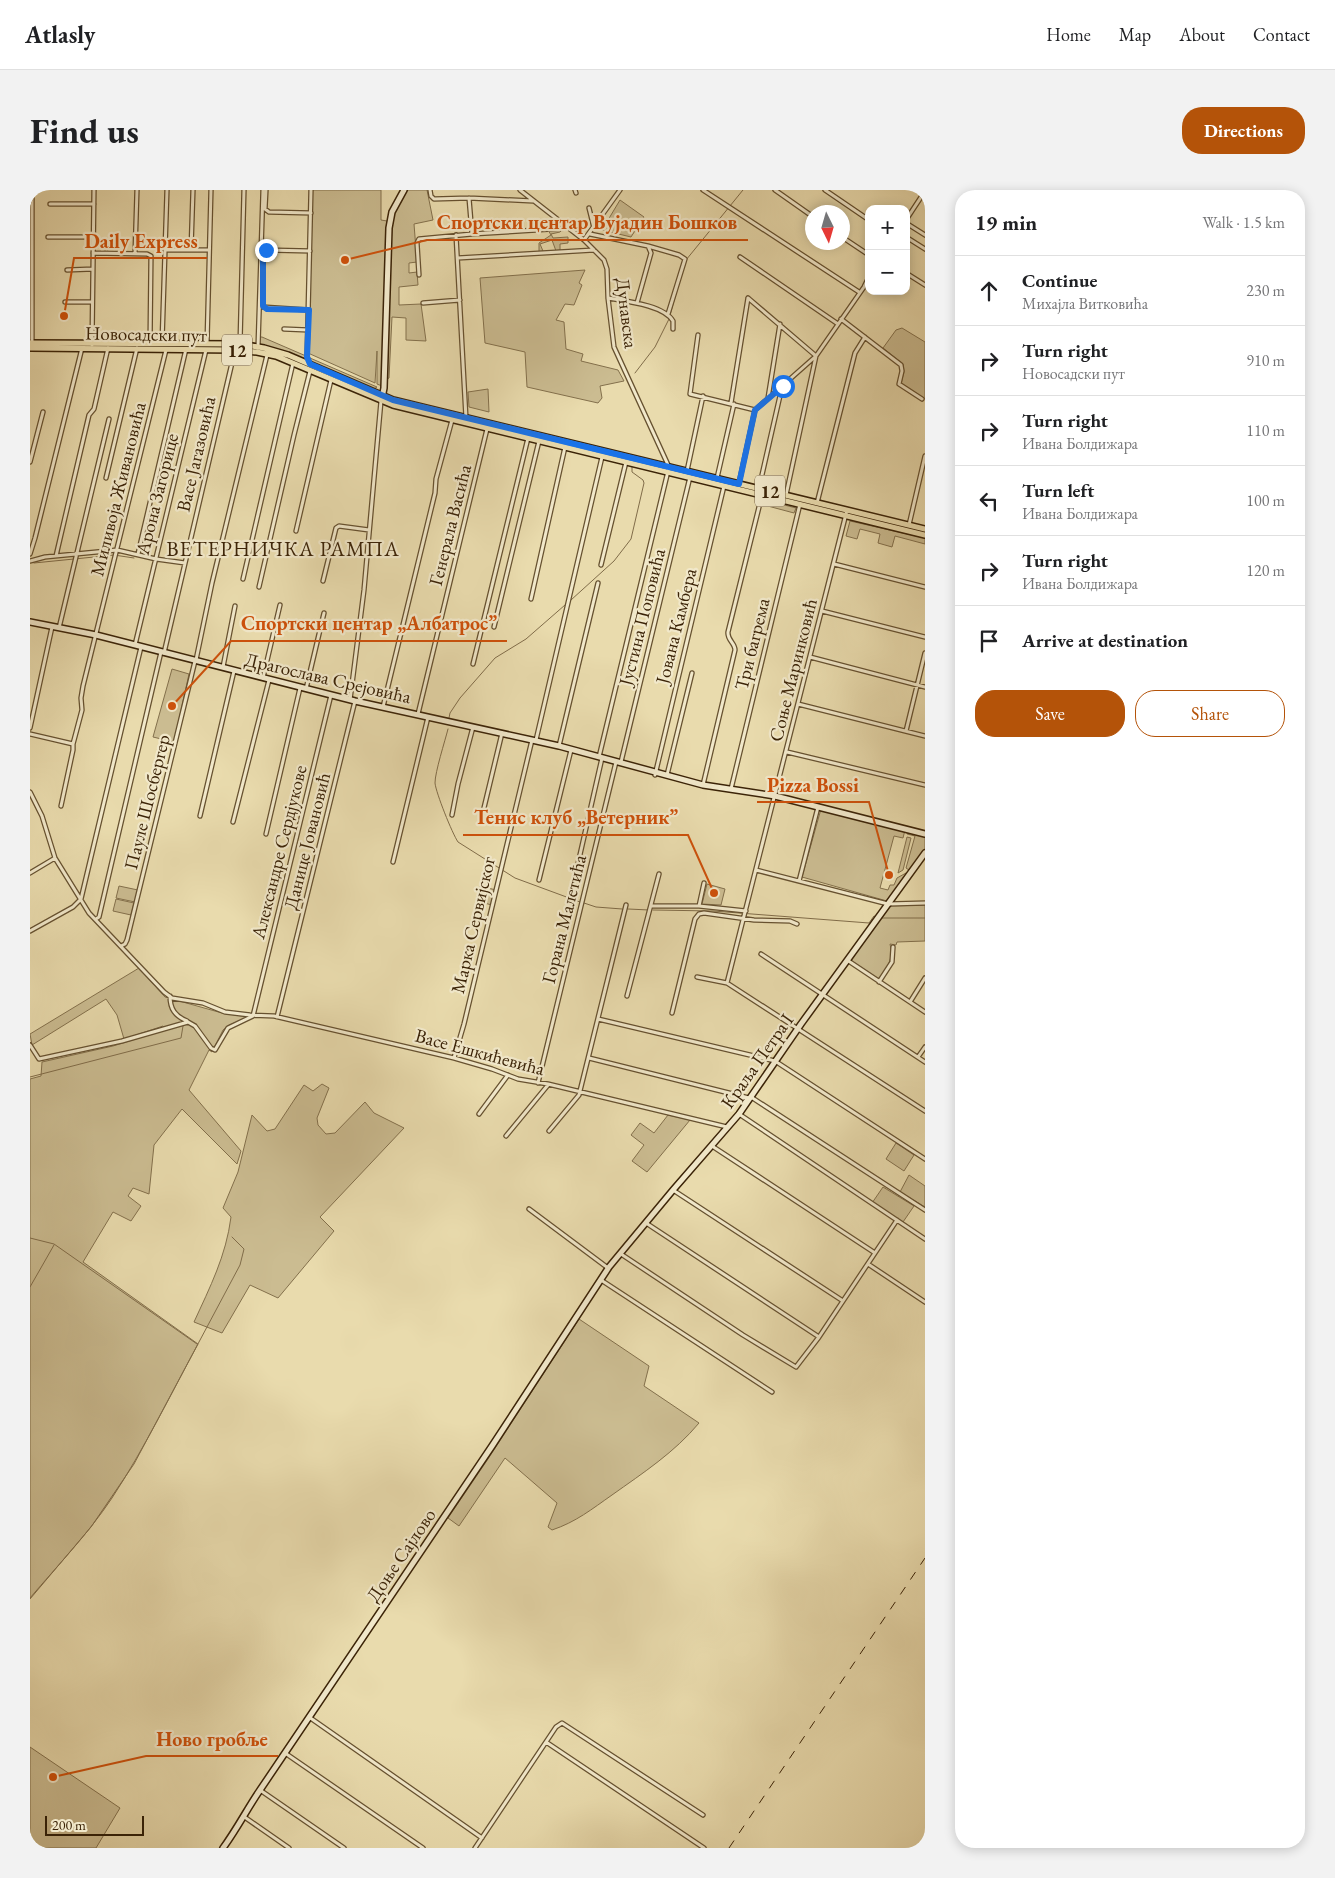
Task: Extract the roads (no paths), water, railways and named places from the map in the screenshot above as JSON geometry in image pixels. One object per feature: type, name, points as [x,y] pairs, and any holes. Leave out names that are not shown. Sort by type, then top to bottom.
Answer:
[{"type":"main road","name":"Новосадски пут","points":[[31,344],[92,345],[150,343],[186,348],[240,344],[258,347],[310,364],[382,399],[466,418],[762,495],[925,529]]},
{"type":"main road","name":"Новосадски пут","points":[[31,344],[82,348],[92,345],[108,348],[207,347],[267,354],[382,399],[452,420],[626,462],[668,470]]},
{"type":"main road","name":"Новосадски пут","points":[[688,475],[717,479],[817,502],[846,513],[925,535]]},
{"type":"street","points":[[31,344],[32,190]]},
{"type":"street","points":[[92,345],[94,190]]},
{"type":"street","points":[[135,254],[137,190]]},
{"type":"street","name":"Миливоја Живановића","points":[[61,806],[74,750],[73,744],[82,710],[83,686],[117,554],[164,346],[167,190]]},
{"type":"street","points":[[191,250],[193,190]]},
{"type":"street","name":"Арона Загорице","points":[[135,645],[207,347],[211,190]]},
{"type":"street","points":[[240,344],[244,190]]},
{"type":"street","points":[[264,190],[265,209],[269,212],[311,213]]},
{"type":"street","points":[[258,347],[264,190]]},
{"type":"street","points":[[310,364],[307,357],[311,190]]},
{"type":"street","points":[[382,399],[384,389],[389,228],[392,212],[404,190]]},
{"type":"street","points":[[430,190],[430,196],[434,199],[469,198],[533,201]]},
{"type":"street","name":"Дунавска","points":[[520,190],[584,240],[604,260],[607,269],[608,298],[614,347],[668,470]]},
{"type":"street","points":[[584,240],[620,190]]},
{"type":"street","points":[[703,190],[859,292]]},
{"type":"street","points":[[775,190],[805,211]]},
{"type":"street","points":[[825,190],[865,217]]},
{"type":"street","points":[[910,215],[925,191]]},
{"type":"street","points":[[469,198],[472,234]]},
{"type":"street","points":[[920,199],[925,202]]},
{"type":"street","points":[[50,204],[94,204]]},
{"type":"street","points":[[590,208],[594,228]]},
{"type":"street","points":[[910,224],[925,235]]},
{"type":"street","points":[[419,275],[418,240],[456,235],[568,228]]},
{"type":"street","points":[[590,234],[648,246],[679,255],[685,259],[668,314]]},
{"type":"street","points":[[456,235],[466,418]]},
{"type":"street","points":[[48,237],[94,237]]},
{"type":"street","points":[[910,240],[925,249]]},
{"type":"street","points":[[850,242],[865,252]]},
{"type":"street","name":"Дунавска","points":[[636,304],[651,253],[648,246]]},
{"type":"street","points":[[165,250],[209,250]]},
{"type":"street","points":[[309,310],[263,307],[263,255],[266,250],[310,251]]},
{"type":"street","points":[[458,258],[595,250]]},
{"type":"street","points":[[93,253],[147,254],[152,258],[150,343]]},
{"type":"street","points":[[740,258],[838,324]]},
{"type":"street","points":[[67,270],[93,269]]},
{"type":"street","points":[[910,276],[925,285]]},
{"type":"street","points":[[739,484],[755,410],[816,356],[865,283]]},
{"type":"street","points":[[608,298],[668,314],[673,320],[673,329]]},
{"type":"street","points":[[717,479],[733,403],[748,298],[816,356]]},
{"type":"street","points":[[423,302],[460,300]]},
{"type":"street","points":[[65,302],[92,302]]},
{"type":"street","points":[[841,319],[900,365],[902,371],[899,384],[922,399]]},
{"type":"street","points":[[768,398],[780,324]]},
{"type":"street","points":[[284,329],[308,330]]},
{"type":"street","points":[[698,335],[690,394],[733,403],[755,410]]},
{"type":"street","points":[[817,502],[855,353],[865,337]]},
{"type":"street","points":[[30,554],[82,348]]},
{"type":"street","points":[[56,556],[89,415],[94,409],[108,348]]},
{"type":"street","points":[[106,478],[137,348]]},
{"type":"street","points":[[138,554],[186,348]]},
{"type":"street","name":"Васе Јагазовића","points":[[96,920],[99,917],[235,350]]},
{"type":"street","name":"Пауле Шосбергер","points":[[121,946],[127,940],[196,661],[212,583],[267,354]]},
{"type":"street","points":[[786,495],[816,356]]},
{"type":"street","points":[[302,362],[307,357]]},
{"type":"street","points":[[243,579],[293,363]]},
{"type":"street","points":[[259,588],[310,371]]},
{"type":"street","points":[[296,531],[331,380]]},
{"type":"street","points":[[758,489],[783,386]]},
{"type":"street","name":"Јустина Поповића","points":[[618,762],[688,475],[703,396]]},
{"type":"street","name":"Данице Јовановић","points":[[277,1017],[353,700],[382,399]]},
{"type":"street","points":[[30,462],[43,412]]},
{"type":"street","points":[[59,628],[109,420]]},
{"type":"street","points":[[383,707],[433,501],[436,480],[452,420]]},
{"type":"street","name":"Генерала Васића","points":[[418,715],[487,428]]},
{"type":"street","points":[[472,664],[528,438]]},
{"type":"street","points":[[494,627],[539,441]]},
{"type":"street","points":[[530,600],[565,447]]},
{"type":"street","name":"Марка Сервијског","points":[[454,1058],[534,740],[602,456]]},
{"type":"street","points":[[909,525],[925,456]]},
{"type":"street","points":[[601,564],[626,462]]},
{"type":"street","points":[[574,881],[600,758],[668,470]]},
{"type":"street","name":"Јована Камбера","points":[[655,774],[724,485]]},
{"type":"street","points":[[702,785],[735,650],[728,632],[762,495]]},
{"type":"street","name":"Три багрема","points":[[731,790],[800,504]]},
{"type":"street","name":"Соње Маринковић","points":[[727,983],[846,513]]},
{"type":"street","points":[[323,581],[336,528],[339,526],[369,530]]},
{"type":"street","points":[[30,561],[56,556],[138,554],[184,563]]},
{"type":"street","points":[[834,564],[925,587]]},
{"type":"street","points":[[559,746],[598,583]]},
{"type":"street","points":[[233,822],[266,679],[280,605]]},
{"type":"street","points":[[222,668],[236,606]]},
{"type":"street","points":[[822,611],[925,637]]},
{"type":"street","points":[[266,834],[324,612]]},
{"type":"street","name":"Драгослава Срејовића","points":[[30,622],[96,635],[331,695],[502,732],[571,749],[655,774],[702,785],[775,796],[925,834]]},
{"type":"street","points":[[30,728],[52,627]]},
{"type":"street","points":[[30,931],[73,907],[81,899],[142,647]]},
{"type":"street","points":[[906,731],[925,653]]},
{"type":"street","points":[[810,657],[925,687]]},
{"type":"street","points":[[200,816],[234,671]]},
{"type":"street","points":[[667,776],[692,672]]},
{"type":"street","name":"Александре Сердјукове","points":[[254,1015],[331,695]]},
{"type":"street","points":[[798,704],[925,736]]},
{"type":"street","points":[[393,862],[428,717]]},
{"type":"street","points":[[452,815],[473,726]]},
{"type":"street","points":[[483,812],[502,732]]},
{"type":"street","points":[[30,734],[73,744]]},
{"type":"street","points":[[539,880],[571,749]]},
{"type":"street","points":[[787,752],[925,784]]},
{"type":"street","name":"Горана Малетића","points":[[538,1083],[618,762]]},
{"type":"street","points":[[30,792],[42,816],[55,858],[81,899],[96,920],[170,996],[170,1005],[173,1012],[195,1026],[213,1050],[217,1048],[228,1028],[250,1019],[254,1015]]},
{"type":"street","points":[[799,881],[818,806]]},
{"type":"street","name":"Краља Петра I","points":[[602,1279],[608,1268],[672,1190],[739,1114],[846,960],[925,852]]},
{"type":"street","points":[[30,873],[55,858]]},
{"type":"street","points":[[756,870],[888,904],[925,903]]},
{"type":"street","points":[[627,996],[659,874]]},
{"type":"street","points":[[698,906],[704,883]]},
{"type":"street","points":[[549,1131],[580,1093],[626,905]]},
{"type":"street","points":[[651,906],[698,906],[746,911]]},
{"type":"street","points":[[672,1012],[696,916],[704,912],[744,918],[790,921],[797,924]]},
{"type":"street","points":[[879,982],[892,962],[894,947]]},
{"type":"street","points":[[761,954],[925,1062]]},
{"type":"street","points":[[846,960],[925,1012]]},
{"type":"street","points":[[697,977],[727,983],[925,1112]]},
{"type":"street","points":[[910,1002],[925,978]]},
{"type":"street","name":"Васе Ешкићевића","points":[[170,996],[203,1004],[225,1012],[268,1015],[454,1058],[518,1079],[548,1084],[728,1127]]},
{"type":"street","points":[[598,1019],[775,1061],[925,1159]]},
{"type":"street","points":[[30,1045],[39,1059],[122,1041],[188,1022]]},
{"type":"street","points":[[918,1057],[925,1047]]},
{"type":"street","points":[[589,1058],[750,1098],[925,1210]]},
{"type":"street","points":[[479,1114],[508,1075]]},
{"type":"street","points":[[506,1136],[548,1084]]},
{"type":"street","points":[[739,1114],[925,1239]]},
{"type":"street","points":[[712,1146],[875,1253]]},
{"type":"street","points":[[672,1190],[843,1301]]},
{"type":"street","points":[[529,1209],[608,1268]]},
{"type":"street","points":[[620,1253],[743,1335],[796,1367],[819,1337],[897,1220]]},
{"type":"street","points":[[645,1223],[819,1337]]},
{"type":"street","points":[[868,1264],[925,1302]]},
{"type":"street","points":[[602,1279],[772,1392]]},
{"type":"street","name":"Доње Сајлово","points":[[223,1848],[284,1752],[492,1446],[602,1279]]},
{"type":"street","points":[[309,1717],[482,1838]]},
{"type":"street","points":[[476,1848],[559,1724],[566,1724],[703,1815]]},
{"type":"street","points":[[546,1742],[704,1848]]},
{"type":"street","points":[[284,1752],[423,1848]]},
{"type":"street","points":[[260,1790],[344,1848]]},
{"type":"street","points":[[243,1816],[289,1848]]},
{"type":"waterway","points":[[686,260],[743,190]]},
{"type":"waterway","points":[[670,315],[679,283]]},
{"type":"waterway","points":[[635,373],[655,347],[669,319]]},
{"type":"waterway","points":[[571,600],[614,561],[631,539],[644,483],[643,480],[632,472],[632,466]]},
{"type":"waterway","points":[[34,563],[114,555],[134,558]]},
{"type":"waterway","points":[[449,718],[450,713],[460,698],[495,658],[526,639],[565,605]]},
{"type":"waterway","points":[[448,729],[438,764],[435,783],[445,813],[458,842],[515,878],[580,902]]},
{"type":"waterway","points":[[584,903],[596,907],[622,909]]},
{"type":"waterway","points":[[628,909],[649,910]]},
{"type":"waterway","points":[[653,910],[713,911],[869,923],[874,916],[877,917]]},
{"type":"waterway","points":[[881,918],[925,918]]},
{"type":"waterway","points":[[30,1077],[181,1038],[183,1026]]},
{"type":"waterway","points":[[30,1599],[91,1527],[134,1464],[240,1265],[244,1249],[232,1237]]},
{"type":"waterway","points":[[30,1238],[54,1244],[197,1344]]},
{"type":"waterway","points":[[30,1287],[54,1245]]},
{"type":"railway","points":[[729,1848],[925,1558]]},
{"type":"place","name":"Спортски центар Вујадин Бошков","points":[[345,260]]},
{"type":"place","name":"Daily Express","points":[[64,316]]},
{"type":"place","name":"Спортски центар „Албатрос”","points":[[172,706]]},
{"type":"place","name":"Pizza Bossi","points":[[889,875]]},
{"type":"place","name":"Тенис клуб „Ветерник”","points":[[714,893]]},
{"type":"place","name":"Ново гробље","points":[[53,1777]]},
{"type":"district","name":"ВЕТЕРНИЧКА РАМПА","points":[[283,548]]}]
